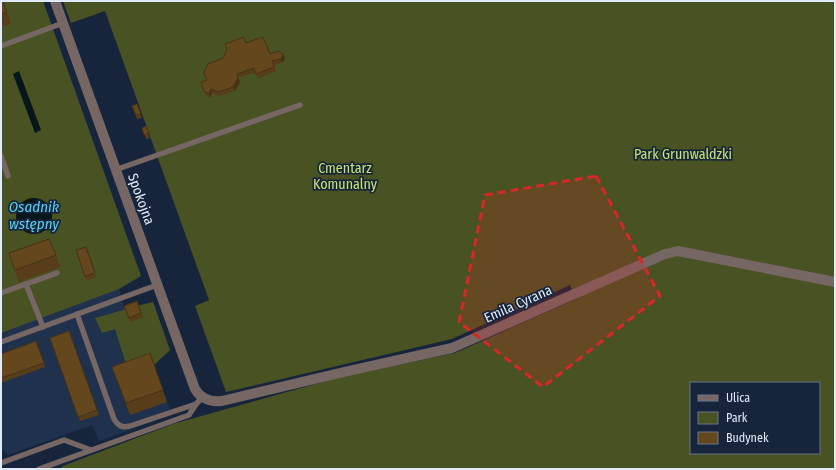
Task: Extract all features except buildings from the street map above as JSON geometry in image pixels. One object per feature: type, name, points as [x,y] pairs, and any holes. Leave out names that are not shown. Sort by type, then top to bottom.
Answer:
[{"type":"street","name":"Spokojna","points":[[55,1],[195,389],[202,400]]},
{"type":"street","name":"Emila Cyrana","points":[[202,400],[222,401],[452,348],[665,254],[678,251],[835,282]]},
{"type":"lane","points":[[1,46],[63,23]]},
{"type":"lane","points":[[115,170],[300,105]]},
{"type":"lane","points":[[1,156],[8,176]]},
{"type":"lane","points":[[1,293],[57,273]]},
{"type":"lane","points":[[26,284],[43,327]]},
{"type":"lane","points":[[1,342],[157,285]]},
{"type":"lane","points":[[77,314],[114,419],[119,425],[122,427],[130,426],[202,400]]},
{"type":"lane","points":[[39,469],[189,415],[202,400]]},
{"type":"lane","points":[[1,463],[64,440],[91,450]]},
{"type":"highlighted area","points":[[596,176],[660,296],[543,387],[459,322],[485,195]]},
{"type":"shaded area","points":[[1,1],[43,1],[141,276],[119,289],[125,310],[153,302],[170,350],[154,365],[172,415],[99,441],[92,425],[8,455],[1,448]]},
{"type":"green space","points":[[1,1],[43,1],[141,276],[119,289],[1,333]]},
{"type":"green space","points":[[63,1],[835,1],[835,469],[60,469],[63,466],[173,424],[340,377],[455,353],[576,299],[570,285],[452,339],[226,392],[195,306],[209,300],[105,11],[71,23]]},
{"type":"green space","points":[[153,302],[170,350],[154,365],[129,374],[115,329],[102,333],[95,318]]},
{"type":"water","points":[[19,71],[41,130],[35,133],[13,74]]},
{"type":"water","name":"Osadnik wstępny","points":[[38,198],[47,203],[51,209],[51,223],[47,229],[38,234],[30,234],[21,229],[17,223],[16,212],[21,203],[27,199]]},
{"type":"park label","name":"Park Grunwaldzki","points":[[683,154]]},
{"type":"park label","name":"Cmentarz Komunalny","points":[[345,176]]}]
